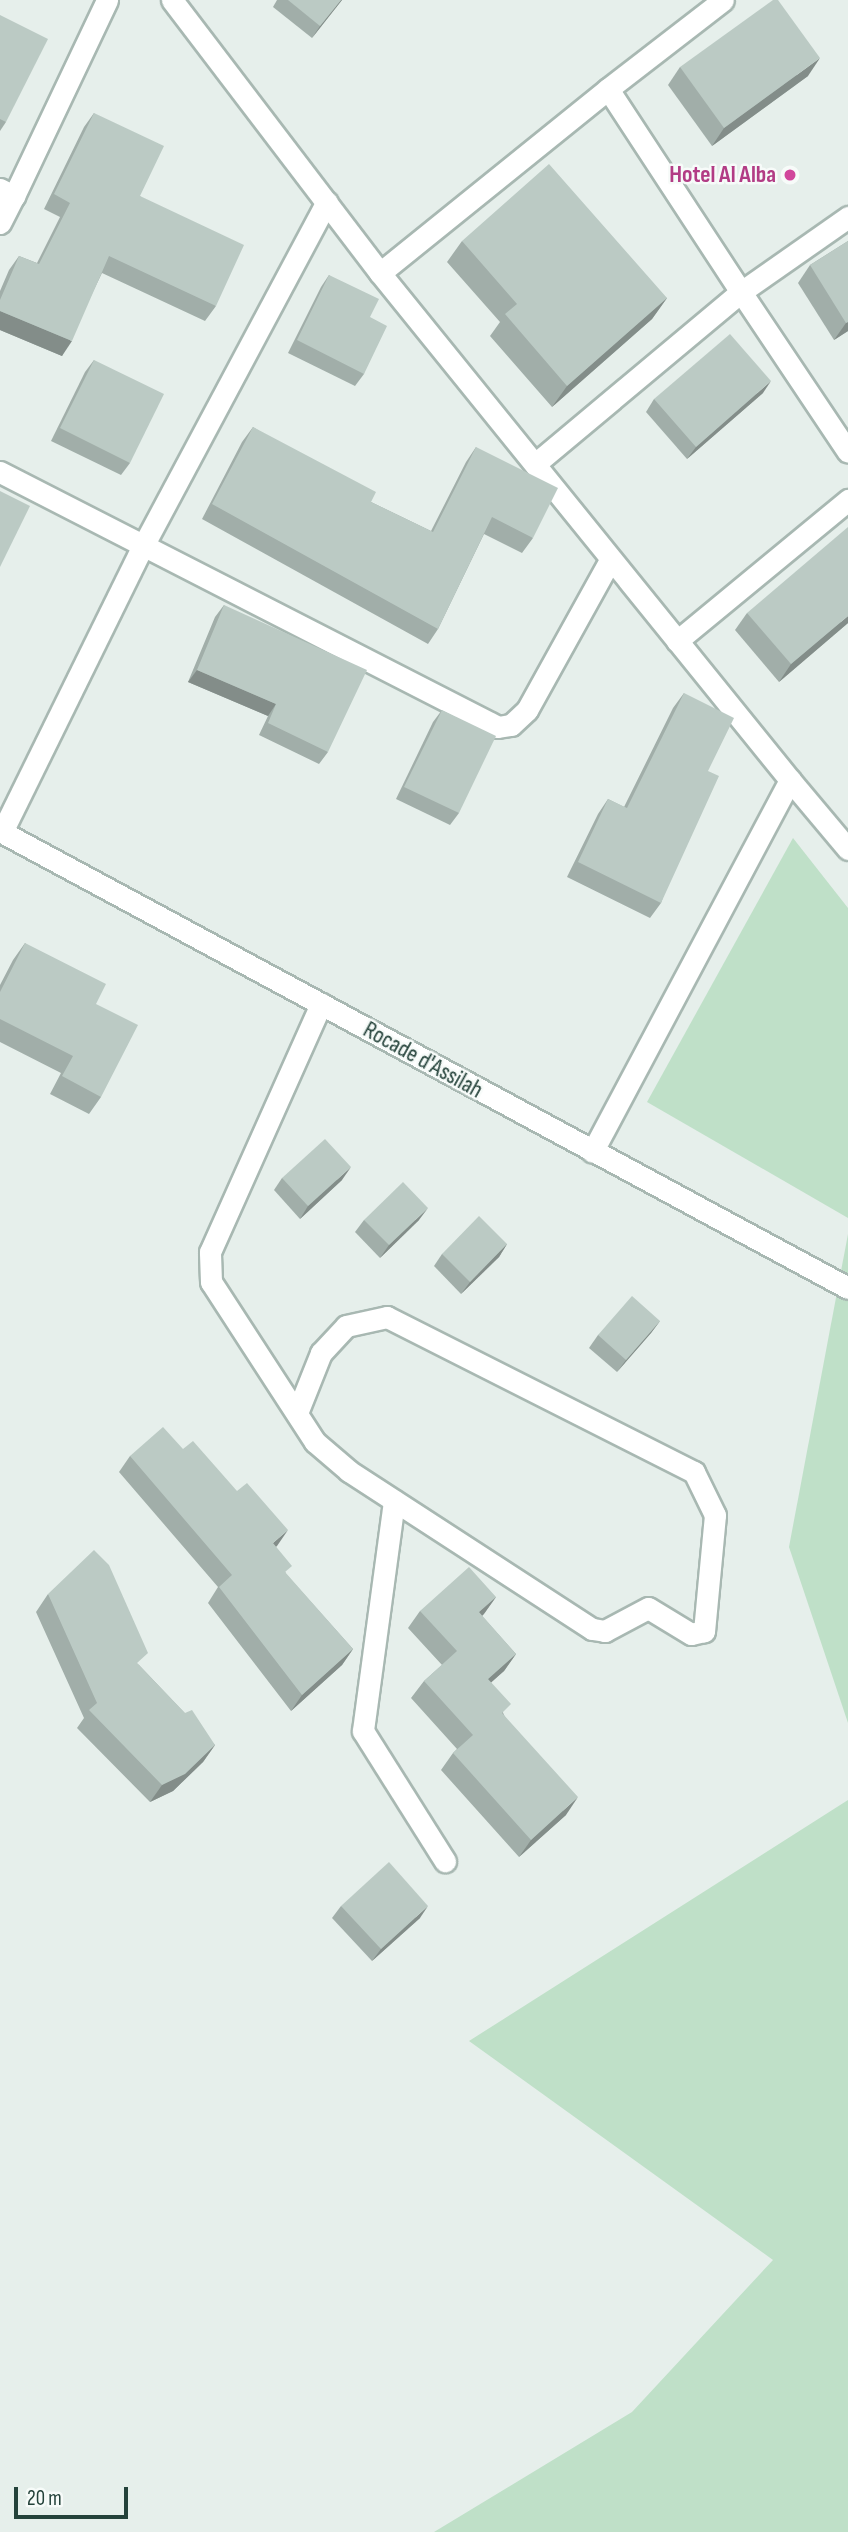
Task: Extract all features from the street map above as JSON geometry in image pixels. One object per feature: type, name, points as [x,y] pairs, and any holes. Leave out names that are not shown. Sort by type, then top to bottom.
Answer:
[{"type":"street","points":[[0,223],[7,193],[107,0]]},
{"type":"street","points":[[172,0],[380,273],[610,560],[848,849]]},
{"type":"street","points":[[380,273],[723,0]]},
{"type":"street","points":[[608,89],[848,452]]},
{"type":"street","points":[[1,831],[143,546],[327,202]]},
{"type":"street","points":[[535,464],[741,292],[848,217]]},
{"type":"street","points":[[0,472],[498,727],[511,725],[527,710],[610,560]]},
{"type":"street","points":[[677,641],[848,500]]},
{"type":"street","points":[[592,1152],[790,780]]},
{"type":"street","name":"Rocade d'Assilah","points":[[1,831],[848,1288]]},
{"type":"street","points":[[297,1413],[321,1353],[338,1335],[367,1317],[387,1317],[694,1472],[715,1514],[704,1630],[691,1634],[648,1608],[605,1631],[592,1629],[331,1458],[297,1413],[208,1272],[209,1252],[321,1004]]},
{"type":"street","points":[[394,1501],[363,1731],[445,1861]]},
{"type":"green space","points":[[793,838],[848,908],[848,1218],[647,1102]]},
{"type":"green space","points":[[848,1234],[848,1723],[789,1547]]},
{"type":"green space","points":[[848,1800],[848,2532],[434,2532],[632,2412],[773,2260],[469,2041]]},
{"type":"building","points":[[288,0],[341,0],[320,26]]},
{"type":"building","points":[[773,0],[778,0],[820,58],[724,128],[680,67]]},
{"type":"building","points":[[0,15],[48,39],[6,122],[0,119]]},
{"type":"building","points":[[94,113],[164,146],[140,196],[244,245],[216,306],[109,256],[72,341],[0,311],[0,300],[19,256],[39,264],[70,203],[54,194]]},
{"type":"building","points":[[549,164],[667,298],[567,386],[505,314],[517,304],[462,241]]},
{"type":"building","points":[[848,241],[848,322],[846,323],[810,265]]},
{"type":"building","points":[[329,275],[379,299],[370,317],[387,326],[364,374],[297,340]]},
{"type":"building","points":[[730,334],[771,381],[696,447],[654,399]]},
{"type":"building","points":[[94,360],[164,394],[130,463],[60,428]]},
{"type":"building","points":[[253,427],[376,492],[371,502],[433,532],[476,447],[558,488],[533,538],[492,517],[438,629],[212,504]]},
{"type":"building","points":[[0,491],[30,506],[0,567]]},
{"type":"building","points":[[848,527],[848,616],[791,664],[747,613]]},
{"type":"building","points":[[224,605],[367,670],[328,752],[268,723],[276,704],[197,670]]},
{"type":"building","points":[[684,693],[734,718],[708,771],[719,776],[661,903],[578,862],[608,799],[627,808]]},
{"type":"building","points":[[442,710],[496,736],[459,813],[404,787]]},
{"type":"building","points":[[25,943],[106,984],[96,1004],[138,1025],[101,1097],[62,1076],[73,1056],[0,1019],[0,992]]},
{"type":"building","points":[[325,1139],[351,1167],[308,1206],[282,1178]]},
{"type":"building","points":[[403,1182],[428,1208],[389,1245],[364,1220]]},
{"type":"building","points":[[479,1216],[507,1244],[470,1282],[442,1254]]},
{"type":"building","points":[[632,1296],[660,1321],[626,1360],[598,1335]]},
{"type":"building","points":[[163,1427],[183,1449],[193,1441],[237,1491],[247,1483],[288,1530],[273,1543],[292,1566],[285,1572],[353,1649],[302,1695],[219,1587],[232,1575],[130,1456]]},
{"type":"building","points":[[94,1550],[109,1565],[148,1653],[137,1663],[185,1713],[192,1710],[215,1745],[185,1774],[162,1785],[89,1710],[97,1703],[48,1594]]},
{"type":"building","points":[[469,1567],[496,1597],[479,1612],[516,1654],[488,1679],[511,1704],[502,1713],[578,1797],[531,1840],[453,1753],[473,1735],[424,1681],[457,1651],[420,1611]]},
{"type":"building","points":[[389,1862],[428,1906],[381,1949],[341,1906]]},
{"type":"place","name":"Hotel Al Alba","points":[[790,175]]}]
